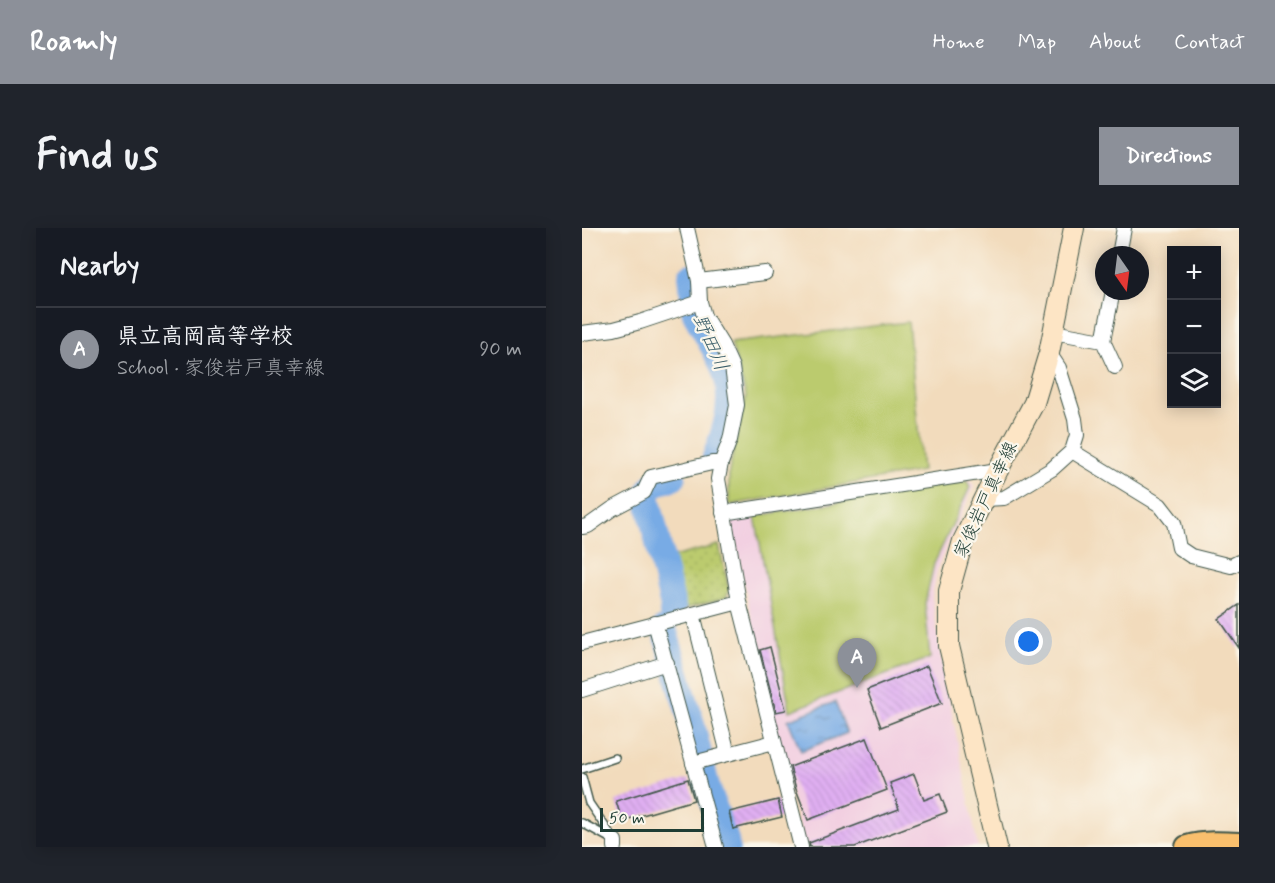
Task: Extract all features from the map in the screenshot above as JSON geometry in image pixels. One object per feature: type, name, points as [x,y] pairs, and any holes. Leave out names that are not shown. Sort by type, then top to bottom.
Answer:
[{"type":"main road","name":"家俊岩戸真幸線","points":[[997,847],[949,646],[949,591],[963,541],[1034,404],[1049,352],[1074,228]]},
{"type":"main road","points":[[1187,847],[1220,843],[1239,844]]},
{"type":"street","points":[[687,228],[704,316],[722,345],[732,367],[737,405],[730,441],[718,478],[723,513],[739,602],[801,847]]},
{"type":"street","points":[[1121,246],[1124,228]]},
{"type":"street","points":[[699,281],[765,273]]},
{"type":"street","points":[[1111,300],[1103,341],[1115,367]]},
{"type":"street","points":[[582,333],[614,329],[700,302]]},
{"type":"street","points":[[1053,332],[1103,341]]},
{"type":"street","points":[[985,499],[1004,498],[1052,469],[1072,451],[1077,435],[1075,419],[1059,368],[1049,352]]},
{"type":"street","points":[[1072,451],[1160,505],[1174,523],[1179,548],[1191,556],[1231,566],[1239,562]]},
{"type":"street","points":[[582,527],[588,526],[612,509],[644,492],[651,477],[721,463]]},
{"type":"street","points":[[723,513],[998,470]]},
{"type":"street","points":[[582,643],[739,602]]},
{"type":"street","points":[[693,614],[728,754]]},
{"type":"street","points":[[656,623],[716,847]]},
{"type":"street","points":[[582,690],[667,663]]},
{"type":"street","points":[[693,763],[774,742]]},
{"type":"lane","points":[[582,769],[615,758]]},
{"type":"lane","points":[[582,777],[588,803],[615,844]]},
{"type":"lane","points":[[583,825],[615,844]]},
{"type":"shaded area","points":[[969,479],[974,486],[938,566],[932,597],[940,651],[978,847],[805,847],[774,725],[731,522],[736,514]]},
{"type":"green space","points":[[908,322],[922,471],[729,505],[729,471],[746,396],[731,343]]},
{"type":"green space","points":[[967,481],[970,487],[934,564],[925,603],[930,658],[790,711],[755,516]]},
{"type":"green space","points":[[719,545],[729,590],[726,598],[676,611],[665,559]]},
{"type":"water","points":[[835,702],[847,733],[801,751],[788,720]]},
{"type":"building","points":[[1239,605],[1239,648],[1219,619]]},
{"type":"building","points":[[770,647],[786,710],[776,712],[760,650]]},
{"type":"building","points":[[927,666],[942,703],[881,727],[867,690]]},
{"type":"building","points":[[867,738],[887,790],[808,820],[790,767]]},
{"type":"building","points":[[914,774],[924,800],[940,794],[947,812],[855,847],[810,847],[809,843],[899,809],[890,783]]},
{"type":"building","points":[[688,779],[694,800],[622,821],[616,801]]},
{"type":"building","points":[[778,800],[782,817],[733,829],[729,812]]},
{"type":"waterway","name":"野田川","points":[[691,276],[695,313],[723,367],[729,390],[726,424],[715,457]]},
{"type":"waterway","name":"野田川","points":[[672,612],[673,607],[647,496],[654,485],[673,478]]},
{"type":"waterway","name":"野田川","points":[[664,629],[692,724],[707,786],[727,847]]},
{"type":"place","name":"県立高岡高等学校","points":[[857,688]]}]
